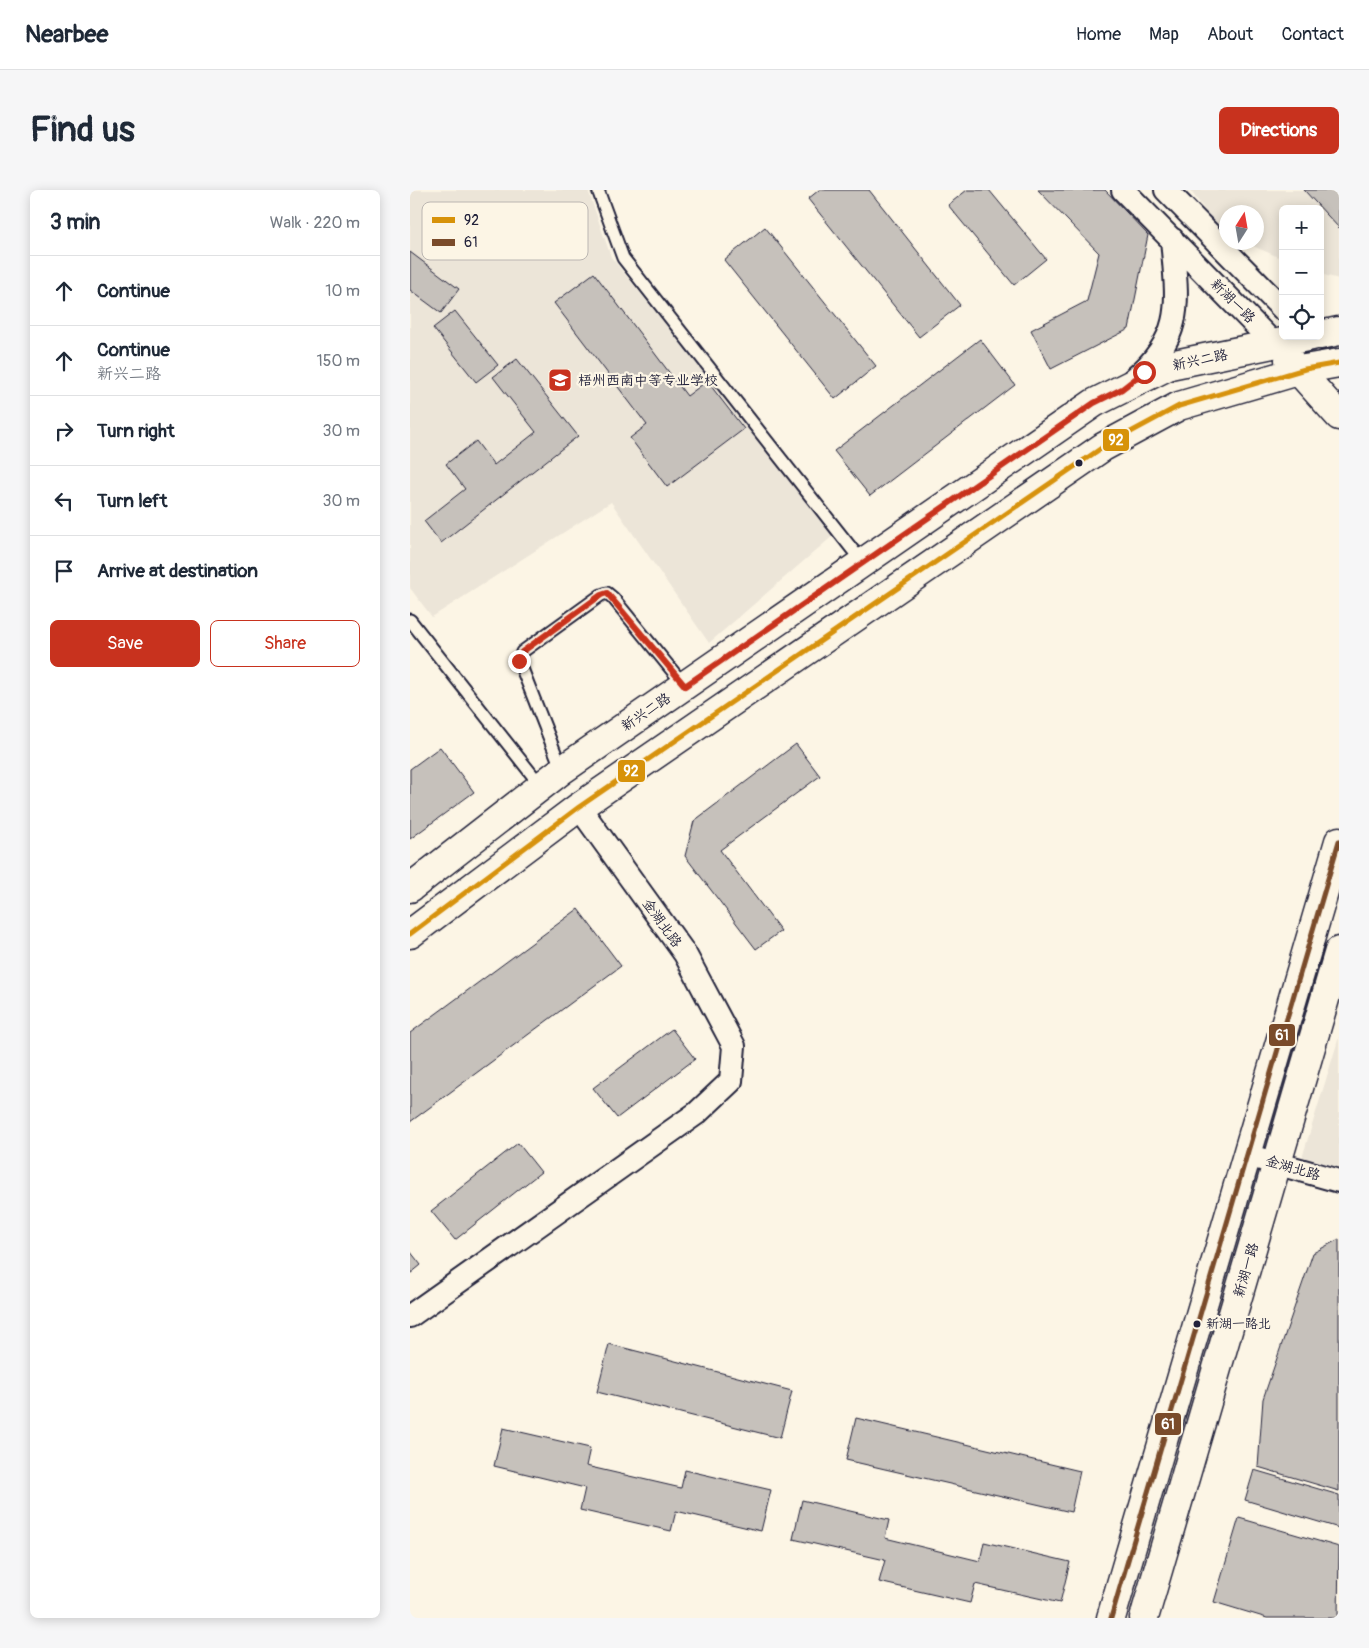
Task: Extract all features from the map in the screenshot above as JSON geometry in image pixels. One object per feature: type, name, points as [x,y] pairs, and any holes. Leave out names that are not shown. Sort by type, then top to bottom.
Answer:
[{"type":"main road","points":[[1324,334],[1339,331]]},
{"type":"main road","name":"新兴二路","points":[[410,888],[552,778],[1094,403],[1170,365],[1292,340]]},
{"type":"main road","points":[[1314,340],[1338,364]]},
{"type":"main road","name":"新湖一路","points":[[1274,344],[1339,416]]},
{"type":"main road","points":[[410,934],[580,807],[1103,447],[1179,406],[1299,371],[1338,364]]},
{"type":"main road","points":[[1111,1618],[1339,841]]},
{"type":"main road","name":"新湖一路","points":[[1144,1618],[1339,951]]},
{"type":"street","name":"新湖一路","points":[[1123,190],[1274,344]]},
{"type":"street","points":[[1166,190],[1279,305]]},
{"type":"street","points":[[1122,389],[1144,372],[1159,351],[1176,319],[1178,302],[1172,239]]},
{"type":"street","name":"金湖北路","points":[[410,1316],[697,1112],[731,1082],[734,1046],[685,954],[580,807]]},
{"type":"street","name":"金湖北路","points":[[1247,1155],[1339,1181]]},
{"type":"lane","points":[[598,190],[623,258],[864,563]]},
{"type":"lane","points":[[552,778],[519,661],[522,652],[601,595],[607,593],[613,598],[685,686]]},
{"type":"lane","points":[[410,619],[552,778]]},
{"type":"shaded area","name":"梧州西南中等专业学校","points":[[410,190],[588,190],[611,257],[835,534],[709,643],[611,502],[432,617],[410,588]]},
{"type":"shaded area","points":[[1190,190],[1339,190],[1339,279],[1324,275],[1324,205],[1279,205],[1279,257],[1262,250],[1264,250],[1264,205],[1219,205],[1219,227]]},
{"type":"shaded area","points":[[1339,1037],[1339,1167],[1302,1158]]},
{"type":"building","points":[[819,190],[869,190],[960,305],[919,337],[808,199]]},
{"type":"building","points":[[967,190],[989,190],[1046,259],[1014,285],[948,205]]},
{"type":"building","points":[[1038,190],[1105,190],[1148,235],[1129,329],[1051,369],[1031,330],[1087,301],[1099,253]]},
{"type":"building","points":[[1304,190],[1339,190],[1339,228],[1324,212],[1324,205],[1318,205]]},
{"type":"building","points":[[765,227],[876,366],[835,399],[724,260]]},
{"type":"building","points":[[410,252],[459,289],[441,313],[410,290]]},
{"type":"building","points":[[594,273],[687,396],[707,381],[744,429],[667,487],[630,438],[647,425],[554,303]]},
{"type":"building","points":[[455,311],[498,365],[476,382],[433,328]]},
{"type":"building","points":[[980,339],[1015,385],[870,496],[834,451]]},
{"type":"building","points":[[517,359],[578,436],[441,543],[424,521],[465,489],[446,464],[476,441],[494,465],[536,432],[493,377]]},
{"type":"building","points":[[796,744],[820,776],[720,850],[781,931],[756,949],[685,856],[694,821]]},
{"type":"building","points":[[440,747],[474,792],[410,839],[410,769]]},
{"type":"building","points":[[578,909],[621,966],[410,1122],[410,1033]]},
{"type":"building","points":[[672,1029],[695,1059],[617,1118],[593,1088]]},
{"type":"building","points":[[518,1143],[541,1172],[455,1240],[431,1211]]},
{"type":"building","points":[[1339,1239],[1339,1491],[1258,1467],[1263,1399],[1313,1253]]},
{"type":"building","points":[[410,1251],[421,1265],[410,1274]]},
{"type":"building","points":[[609,1344],[792,1391],[780,1438],[597,1392]]},
{"type":"building","points":[[856,1418],[1080,1471],[1071,1512],[846,1460]]},
{"type":"building","points":[[503,1428],[590,1448],[586,1466],[681,1488],[685,1470],[771,1490],[761,1531],[676,1511],[671,1531],[580,1510],[585,1488],[494,1466]]},
{"type":"building","points":[[1254,1470],[1339,1495],[1339,1528],[1245,1500]]},
{"type":"building","points":[[802,1500],[889,1520],[885,1538],[980,1561],[984,1542],[1070,1562],[1060,1603],[975,1584],[970,1603],[879,1582],[885,1560],[793,1539]]},
{"type":"building","points":[[1239,1518],[1339,1547],[1338,1618],[1267,1618],[1214,1602]]},
{"type":"transit line","name":"92","points":[[410,934],[579,807],[1103,447],[1179,406],[1305,369],[1339,363]]},
{"type":"transit line","name":"61","points":[[1111,1618],[1339,841]]},
{"type":"place","name":"梧州西南中等专业学校","points":[[560,380]]},
{"type":"place","name":"新湖一路北","points":[[1197,1324]]},
{"type":"route","points":[[519,661],[522,652],[601,595],[607,593],[685,686],[1028,451],[1094,403],[1122,389],[1144,372]]}]
